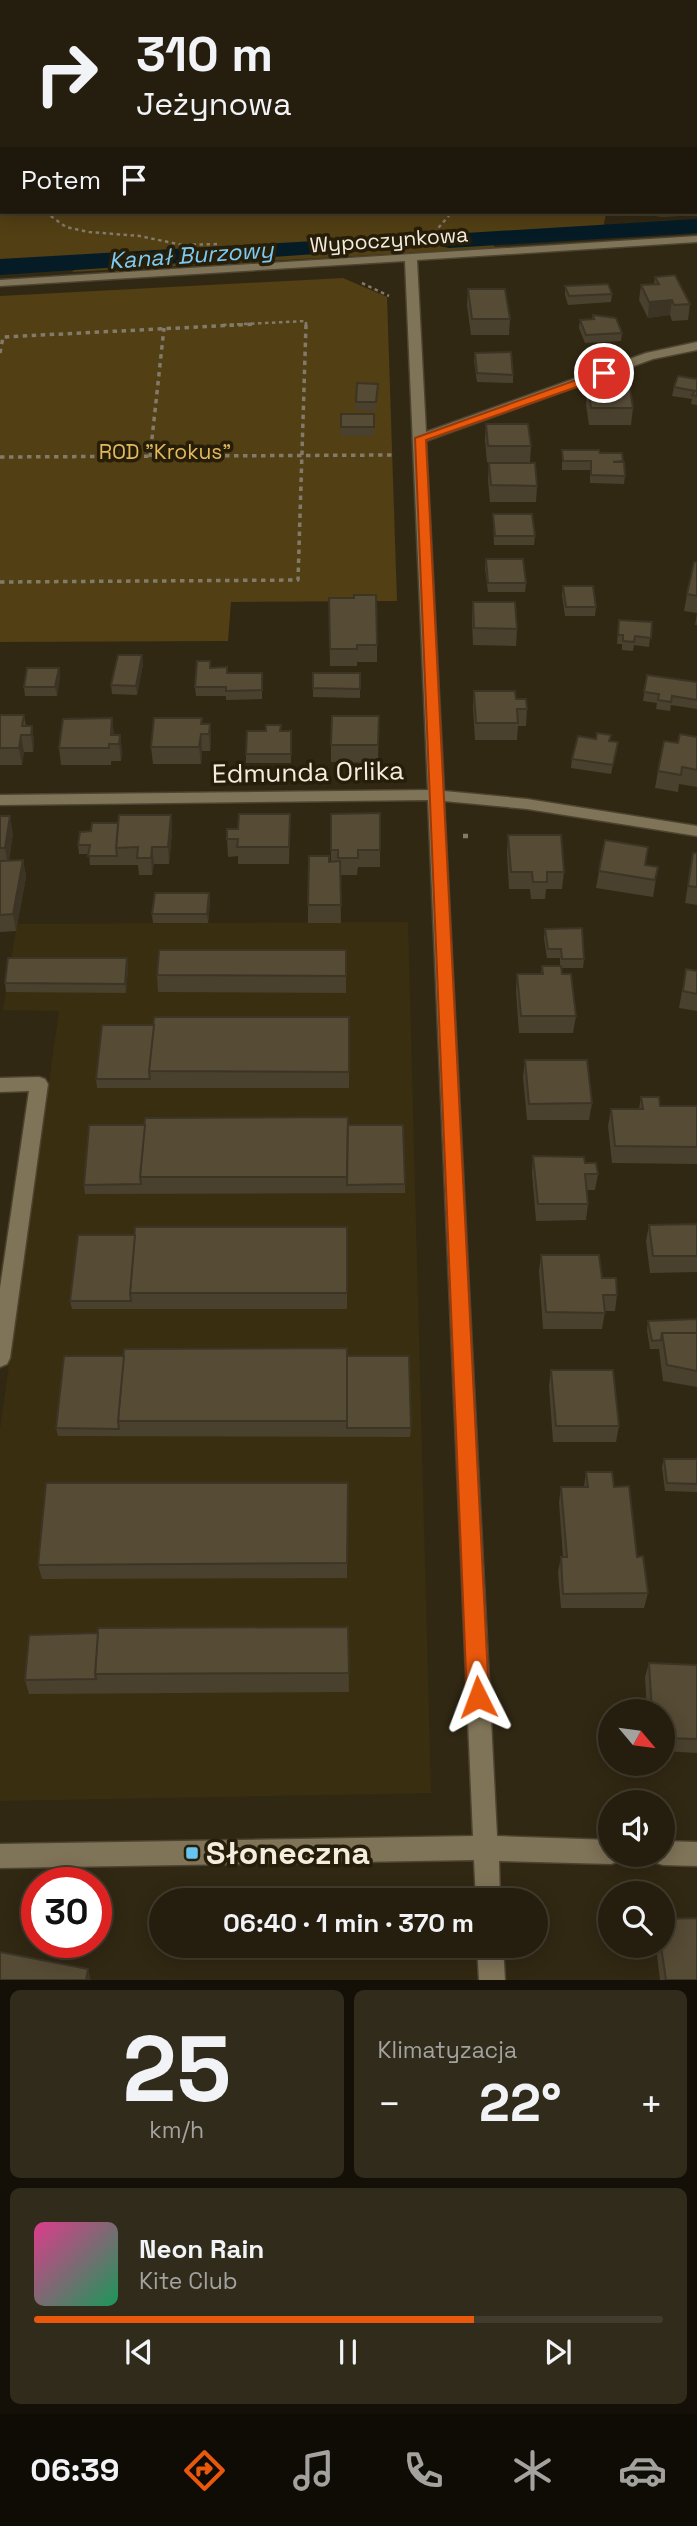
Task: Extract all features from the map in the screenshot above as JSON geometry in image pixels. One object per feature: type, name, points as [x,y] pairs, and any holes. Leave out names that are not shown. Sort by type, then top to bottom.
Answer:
[{"type":"street","name":"Wypoczynkowa","points":[[0,283],[697,239]]},
{"type":"street","points":[[411,259],[487,1888]]},
{"type":"street","points":[[421,438],[650,356],[697,346]]},
{"type":"street","name":"Edmunda Orlika","points":[[0,800],[435,795],[527,804],[697,831]]},
{"type":"street","points":[[0,1085],[38,1084],[0,1358]]},
{"type":"street","points":[[0,1856],[485,1848],[598,1852]]},
{"type":"street","points":[[675,1853],[697,1854]]},
{"type":"street","points":[[491,1958],[492,1980]]},
{"type":"path","points":[[48,214],[66,227],[89,232],[140,236],[182,245],[223,243]]},
{"type":"path","points":[[433,234],[450,214]]},
{"type":"path","points":[[0,353],[3,337],[306,321],[298,580],[0,582]]},
{"type":"path","points":[[150,457],[164,328]]},
{"type":"path","points":[[0,457],[392,456]]},
{"type":"shaded area","points":[[408,922],[431,1793],[0,1801],[0,1429],[59,1011],[3,1010],[17,924]]},
{"type":"green space","points":[[0,214],[606,214],[603,228],[483,236],[496,248],[72,272],[90,257],[59,265],[0,269]]},
{"type":"green space","points":[[642,214],[697,214],[697,215],[662,217]]},
{"type":"green space","name":"ROD \"Krokus\"","points":[[343,278],[387,297],[397,601],[231,602],[228,641],[0,642],[0,296]]},
{"type":"building","points":[[675,275],[690,304],[674,305],[672,300],[649,302],[641,285],[659,284],[655,277]]},
{"type":"building","points":[[608,284],[612,294],[569,296],[565,286]]},
{"type":"building","points":[[468,289],[505,289],[510,319],[472,319]]},
{"type":"building","points":[[593,315],[616,318],[622,333],[586,335],[580,320],[594,319]]},
{"type":"building","points":[[511,352],[513,375],[477,373],[475,353]]},
{"type":"building","points":[[678,376],[697,379],[697,396],[692,395],[695,391],[674,387]]},
{"type":"building","points":[[357,383],[378,384],[376,402],[356,402]]},
{"type":"building","points":[[588,388],[630,388],[633,408],[591,408]]},
{"type":"building","points":[[341,414],[374,414],[374,427],[341,427]]},
{"type":"building","points":[[486,424],[528,424],[531,446],[488,446]]},
{"type":"building","points":[[562,450],[622,453],[623,461],[613,462],[624,462],[625,476],[591,475],[591,461],[563,461]]},
{"type":"building","points":[[489,463],[535,463],[537,486],[491,485]]},
{"type":"building","points":[[493,514],[532,514],[535,536],[495,536]]},
{"type":"building","points":[[486,559],[523,559],[526,583],[488,583]]},
{"type":"building","points":[[694,562],[697,562],[697,596],[687,594]]},
{"type":"building","points":[[563,586],[593,586],[596,607],[566,607]]},
{"type":"building","points":[[354,595],[376,595],[377,645],[357,645],[357,649],[330,649],[329,598],[354,598]]},
{"type":"building","points":[[473,602],[515,602],[517,629],[474,628]]},
{"type":"building","points":[[619,620],[652,622],[651,638],[635,636],[634,642],[623,641],[623,635],[618,635]]},
{"type":"building","points":[[118,655],[142,655],[136,686],[111,685]]},
{"type":"building","points":[[197,661],[210,661],[210,668],[227,667],[227,673],[262,673],[262,690],[226,691],[226,687],[195,687]]},
{"type":"building","points":[[27,668],[59,668],[55,687],[24,687]]},
{"type":"building","points":[[313,673],[360,673],[360,689],[313,688]]},
{"type":"building","points":[[647,675],[697,682],[697,700],[672,696],[671,702],[658,700],[659,694],[644,692]]},
{"type":"building","points":[[474,691],[515,691],[516,699],[526,699],[527,709],[517,709],[518,723],[476,723]]},
{"type":"building","points":[[0,715],[24,715],[22,726],[32,726],[31,735],[21,735],[19,748],[0,748]]},
{"type":"building","points":[[332,716],[379,716],[378,745],[331,745]]},
{"type":"building","points":[[112,718],[111,735],[120,735],[119,744],[109,744],[109,748],[59,748],[63,719]]},
{"type":"building","points":[[154,718],[202,718],[201,724],[210,724],[209,734],[201,734],[199,747],[151,747]]},
{"type":"building","points":[[266,725],[281,725],[280,731],[291,731],[291,754],[246,754],[247,731],[266,731]]},
{"type":"building","points":[[597,733],[611,735],[609,741],[618,742],[613,765],[572,759],[578,736],[596,739]]},
{"type":"building","points":[[680,734],[697,737],[697,770],[682,767],[681,775],[658,771],[664,741],[678,743]]},
{"type":"building","points":[[380,813],[380,850],[358,850],[358,858],[338,858],[338,850],[331,850],[331,814]]},
{"type":"building","points":[[239,814],[290,814],[289,847],[237,847],[238,839],[227,839],[227,829],[238,829]]},
{"type":"building","points":[[119,815],[171,815],[168,847],[152,847],[151,858],[137,858],[138,847],[116,848]]},
{"type":"building","points":[[0,816],[10,816],[5,848],[0,848]]},
{"type":"building","points":[[92,823],[118,823],[117,856],[88,856],[90,845],[78,845],[80,832],[91,831]]},
{"type":"building","points":[[508,835],[561,835],[564,872],[547,872],[547,882],[533,882],[532,872],[511,872]]},
{"type":"building","points":[[605,840],[648,847],[645,865],[658,867],[655,880],[599,871]]},
{"type":"building","points":[[693,853],[697,853],[697,887],[688,886]]},
{"type":"building","points":[[309,856],[329,856],[329,862],[340,861],[341,905],[308,905]]},
{"type":"building","points":[[23,860],[13,914],[0,915],[0,861]]},
{"type":"building","points":[[155,893],[209,893],[207,914],[152,914]]},
{"type":"building","points":[[582,928],[584,959],[562,959],[561,949],[548,949],[545,929]]},
{"type":"building","points":[[159,950],[346,950],[346,976],[157,975]]},
{"type":"building","points":[[8,958],[127,958],[125,984],[5,983]]},
{"type":"building","points":[[542,966],[561,966],[562,974],[571,974],[576,1016],[521,1016],[517,974],[543,974]]},
{"type":"building","points":[[686,969],[697,971],[697,994],[683,991]]},
{"type":"building","points":[[154,1017],[349,1017],[349,1072],[149,1071]]},
{"type":"building","points":[[102,1025],[154,1025],[150,1079],[96,1079]]},
{"type":"building","points":[[525,1060],[587,1060],[592,1103],[529,1104]]},
{"type":"building","points":[[641,1097],[659,1097],[660,1106],[697,1106],[697,1147],[615,1146],[611,1109],[643,1109]]},
{"type":"building","points":[[348,1117],[347,1177],[140,1177],[145,1118]]},
{"type":"building","points":[[89,1125],[145,1125],[141,1184],[84,1185]]},
{"type":"building","points":[[348,1125],[403,1125],[405,1184],[347,1185]]},
{"type":"building","points":[[533,1156],[584,1157],[585,1163],[596,1163],[598,1174],[585,1174],[588,1204],[538,1204]]},
{"type":"building","points":[[697,1224],[697,1256],[653,1256],[649,1225]]},
{"type":"building","points":[[135,1227],[347,1227],[347,1293],[130,1293]]},
{"type":"building","points":[[78,1235],[135,1235],[131,1301],[70,1301]]},
{"type":"building","points":[[541,1255],[599,1255],[602,1278],[616,1278],[617,1295],[603,1295],[605,1313],[546,1312]]},
{"type":"building","points":[[697,1319],[697,1333],[662,1333],[661,1340],[652,1341],[648,1321]]},
{"type":"building","points":[[662,1333],[697,1333],[697,1371],[667,1365]]},
{"type":"building","points":[[347,1348],[347,1421],[118,1421],[124,1349]]},
{"type":"building","points":[[64,1356],[124,1356],[119,1429],[56,1428]]},
{"type":"building","points":[[347,1356],[409,1356],[411,1428],[347,1428]]},
{"type":"building","points":[[551,1370],[613,1370],[619,1426],[556,1426]]},
{"type":"building","points":[[664,1459],[697,1459],[697,1484],[667,1483]]},
{"type":"building","points":[[586,1472],[612,1472],[614,1487],[629,1486],[637,1557],[643,1556],[648,1593],[563,1594],[561,1557],[567,1557],[561,1487],[588,1487]]},
{"type":"building","points":[[46,1483],[348,1483],[347,1563],[38,1565]]},
{"type":"building","points":[[348,1627],[349,1673],[95,1674],[98,1628]]},
{"type":"building","points":[[98,1633],[96,1679],[25,1680],[29,1635]]},
{"type":"building","points":[[649,1663],[697,1665],[697,1739],[676,1738],[676,1699],[651,1699]]},
{"type":"building","points":[[697,1918],[697,1980],[666,1980],[663,1958],[675,1958],[675,1919]]},
{"type":"building","points":[[0,1952],[88,1969],[86,1980],[0,1980]]},
{"type":"waterway","name":"Kanał Burzowy","points":[[449,241],[697,226]]},
{"type":"waterway","name":"Kanał Burzowy","points":[[0,267],[383,244]]},
{"type":"place","name":"Słoneczna","points":[[192,1853]]},
{"type":"route","points":[[478,1697],[421,438],[604,373]]}]
